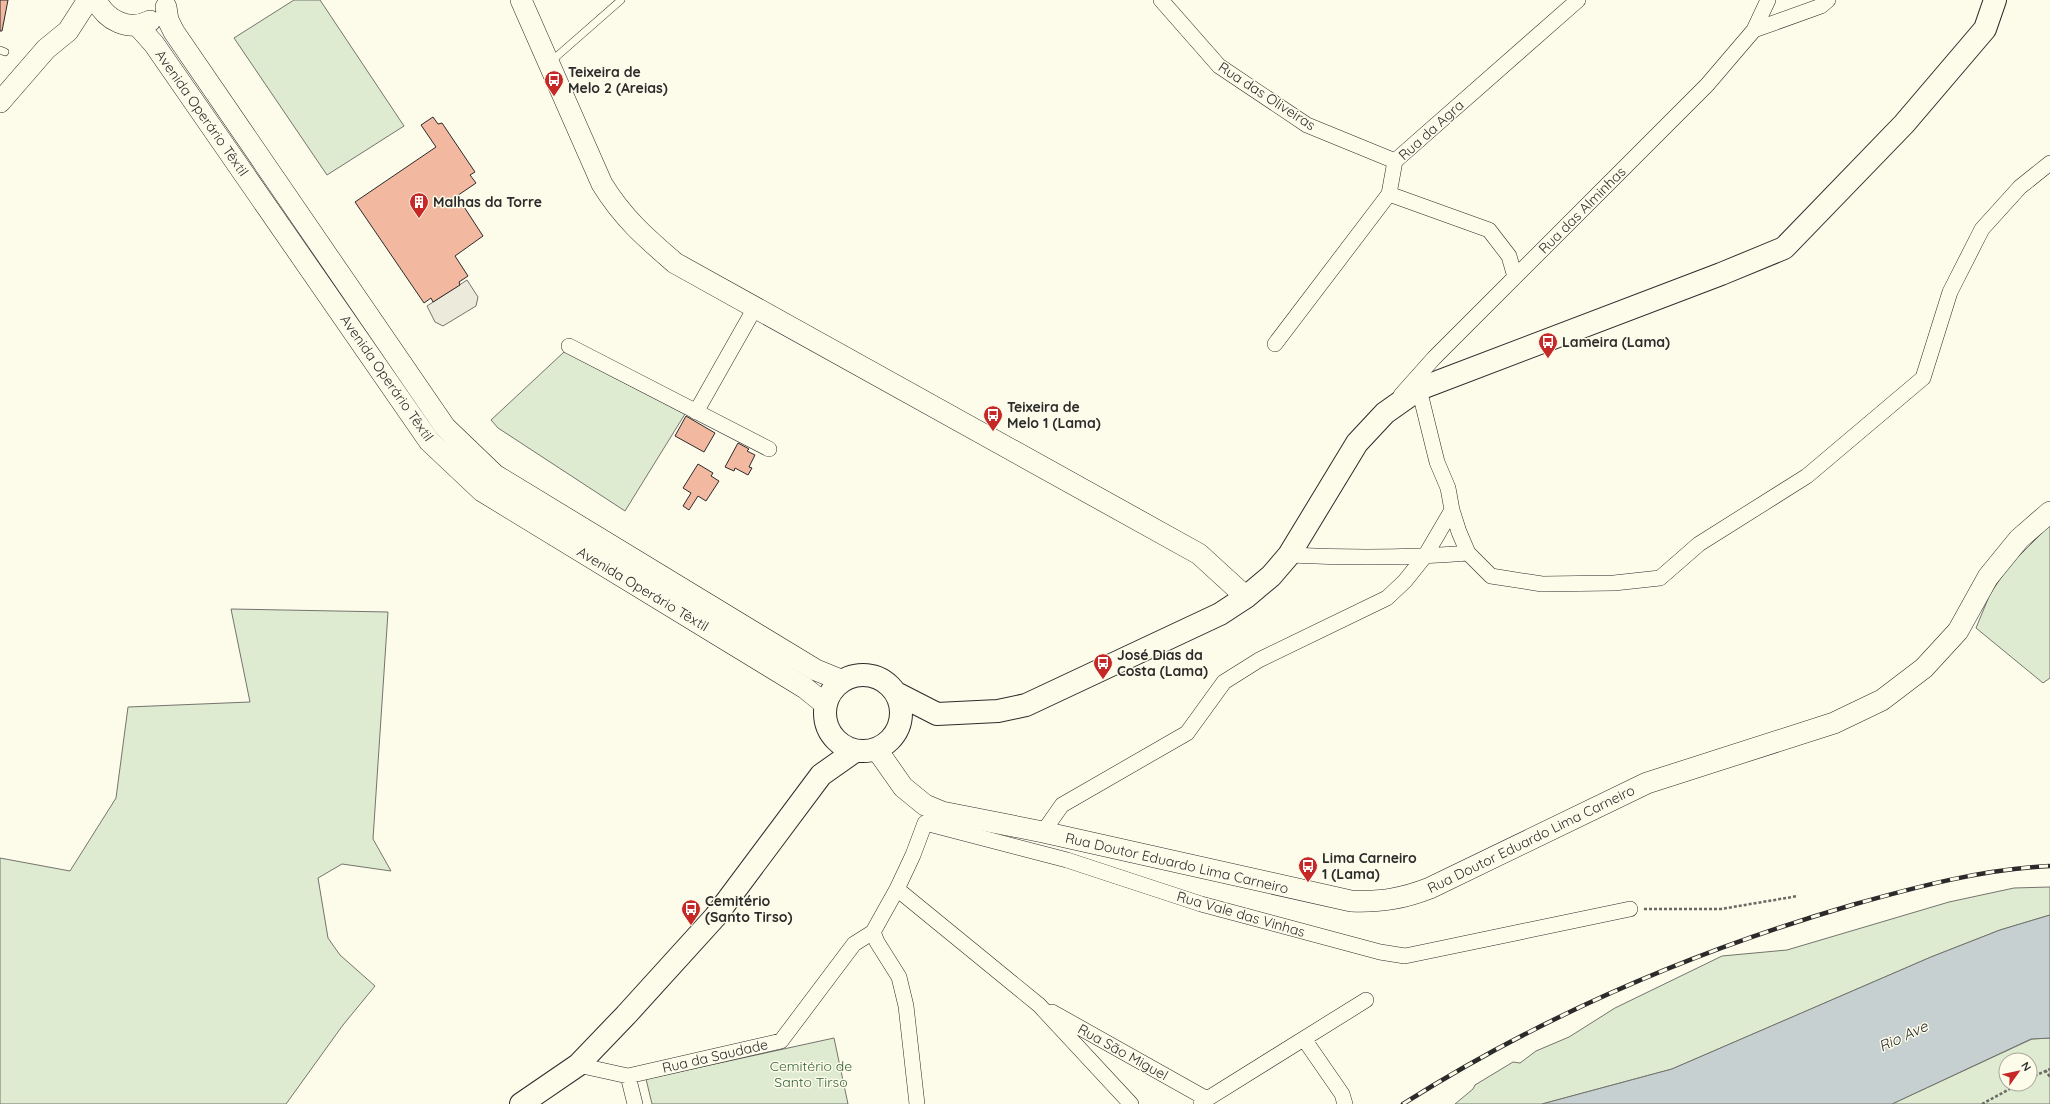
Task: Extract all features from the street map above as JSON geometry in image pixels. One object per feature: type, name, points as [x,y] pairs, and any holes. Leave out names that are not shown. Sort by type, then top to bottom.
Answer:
[{"type":"main road","points":[[895,736],[900,726],[902,714],[896,693],[888,684],[878,677],[860,675],[843,681],[832,691],[826,705],[826,725],[831,734],[837,742],[855,751],[866,752],[877,750],[887,744],[895,736],[937,714],[998,711],[1026,705],[1220,614],[1246,597],[1271,576],[1289,555],[1357,442],[1385,413],[1419,389],[1721,274],[1784,248],[1904,124],[1985,29],[1995,0]]},
{"type":"main road","points":[[896,693],[937,714]]},
{"type":"main road","points":[[821,776],[831,734]]},
{"type":"main road","points":[[521,1104],[578,1064],[715,917],[821,776],[855,751]]},
{"type":"street","points":[[68,31],[88,0]]},
{"type":"street","points":[[521,0],[602,184],[613,203],[632,226],[675,263],[756,306],[1199,554],[1246,597]]},
{"type":"street","name":"Rua das Oliveiras","points":[[1161,0],[1219,66],[1307,125],[1395,161]]},
{"type":"street","name":"Rua da Agra","points":[[1275,344],[1389,194],[1395,161],[1578,0]]},
{"type":"street","name":"Rua das Alminhas","points":[[1385,413],[1434,358],[1707,85],[1754,30],[1768,0]]},
{"type":"street","points":[[1754,30],[1821,6],[1828,0]]},
{"type":"street","points":[[0,102],[46,49],[68,31],[102,8],[117,22],[137,26],[154,19],[167,3]]},
{"type":"street","name":"Avenida Operário Têxtil","points":[[167,3],[168,20],[174,32],[445,428],[494,475],[816,670],[843,681]]},
{"type":"street","name":"Avenida Operário Têxtil","points":[[137,26],[159,51],[429,441],[482,491],[805,688],[826,705]]},
{"type":"street","points":[[1419,389],[1437,462],[1448,488],[1452,510],[1468,553],[1491,576],[1542,584],[1614,583],[1660,578],[1699,544],[1807,476],[1923,378],[1950,292],[1982,229],[2020,187],[2050,163]]},
{"type":"street","points":[[1389,194],[1489,230],[1509,256],[1515,277]]},
{"type":"street","points":[[696,412],[756,306]]},
{"type":"street","points":[[569,346],[769,450]]},
{"type":"street","points":[[1043,832],[1062,805],[1187,733],[1224,682],[1259,660],[1387,598],[1405,581],[1425,556],[1452,510]]},
{"type":"street","name":"Rua Doutor Eduardo Lima Carneiro","points":[[877,750],[903,787],[925,805],[942,812],[1043,832],[1351,901],[1378,902],[1406,897],[1430,888],[1647,783],[1834,723],[1882,700],[1924,668],[1958,631],[1988,576],[2019,539],[2050,512]]},
{"type":"street","points":[[1289,555],[1353,558],[1468,553]]},
{"type":"street","name":"Rua Vale das Vinhas","points":[[897,889],[913,855],[925,824],[1067,860],[1200,904],[1380,952],[1405,956],[1630,909]]},
{"type":"street","name":"Rua da Saudade","points":[[578,1064],[628,1076],[781,1041],[854,944],[873,932],[897,889]]},
{"type":"street","name":"Rua São Miguel","points":[[897,889],[1039,1005],[1131,1104]]},
{"type":"street","points":[[873,932],[877,942],[899,977],[906,1006],[917,1104]]},
{"type":"street","name":"Rua São Miguel","points":[[1039,1005],[1204,1101],[1366,1000]]},
{"type":"street","points":[[1304,1039],[1342,1094],[1345,1104]]},
{"type":"street","points":[[628,1076],[635,1104]]},
{"type":"lane","points":[[548,62],[556,57],[621,0]]},
{"type":"path","points":[[1630,909],[1721,910],[1798,896]]},
{"type":"path","points":[[2038,1074],[2050,1069]]},
{"type":"path","points":[[2045,1070],[2050,1077]]},
{"type":"path","points":[[1982,1104],[2004,1092]]},
{"type":"green space","points":[[294,0],[320,0],[404,126],[327,175],[234,38]]},
{"type":"green space","points":[[564,352],[685,414],[625,511],[498,428],[491,420]]},
{"type":"green space","points":[[2050,525],[2050,678],[2043,683],[1976,628],[1990,594],[2009,566]]},
{"type":"green space","points":[[231,609],[388,612],[373,839],[391,871],[342,864],[318,878],[328,938],[340,955],[375,986],[343,1025],[286,1104],[0,1104],[0,858],[70,871],[116,798],[128,707],[250,702]]},
{"type":"green space","points":[[2050,887],[2050,915],[2000,930],[1931,957],[1672,1069],[1542,1104],[1455,1104],[1473,1089],[1475,1085],[1513,1062],[1520,1063],[1536,1051],[1569,1037],[1615,1008],[1722,956],[1787,950],[1949,902],[2014,888]]},
{"type":"green space","name":"Cemitério de Santo Tirso","points":[[834,1038],[848,1104],[652,1104],[646,1079]]},
{"type":"green space","points":[[2050,1038],[2050,1104],[1892,1104],[1998,1055],[1998,1092],[2038,1092],[2038,1052],[2004,1052],[2032,1039]]},
{"type":"shaded area","points":[[467,280],[478,297],[476,306],[443,326],[435,322],[427,306]]},
{"type":"water","name":"Rio Ave","points":[[2050,915],[2050,1038],[2031,1039],[2003,1052],[1998,1052],[1998,1054],[1892,1104],[1542,1104],[1672,1069],[1931,957],[2000,930]]},
{"type":"building","points":[[0,0],[8,0],[2,31],[0,31]]},
{"type":"building","name":"Malhas da Torre","points":[[433,117],[438,124],[442,123],[475,172],[470,175],[476,183],[457,196],[483,236],[455,256],[468,276],[459,282],[460,285],[433,302],[431,298],[424,303],[355,202],[436,147],[421,125]]},
{"type":"building","points":[[686,416],[715,433],[704,452],[675,436]]},
{"type":"building","points":[[738,443],[749,449],[747,451],[755,455],[749,467],[752,468],[748,475],[735,468],[734,471],[725,467]]},
{"type":"building","points":[[698,464],[713,473],[711,476],[719,481],[706,501],[698,496],[689,510],[683,506],[691,493],[683,488]]},
{"type":"railway","points":[[1403,1104],[1456,1072],[1564,1014],[1677,965],[1735,943],[1852,905],[1925,886],[1975,875],[2050,866]]},
{"type":"place","name":"Teixeira de Melo 2 (Areias)","points":[[554,97]]},
{"type":"place","name":"Malhas da Torre","points":[[419,219]]},
{"type":"place","name":"Lameira (Lama)","points":[[1548,359]]},
{"type":"place","name":"Teixeira de Melo 1 (Lama)","points":[[993,432]]},
{"type":"place","name":"José Dias da Costa (Lama)","points":[[1103,680]]},
{"type":"place","name":"Lima Carneiro 1 (Lama)","points":[[1308,883]]},
{"type":"place","name":"Cemitério (Santo Tirso)","points":[[691,926]]}]
